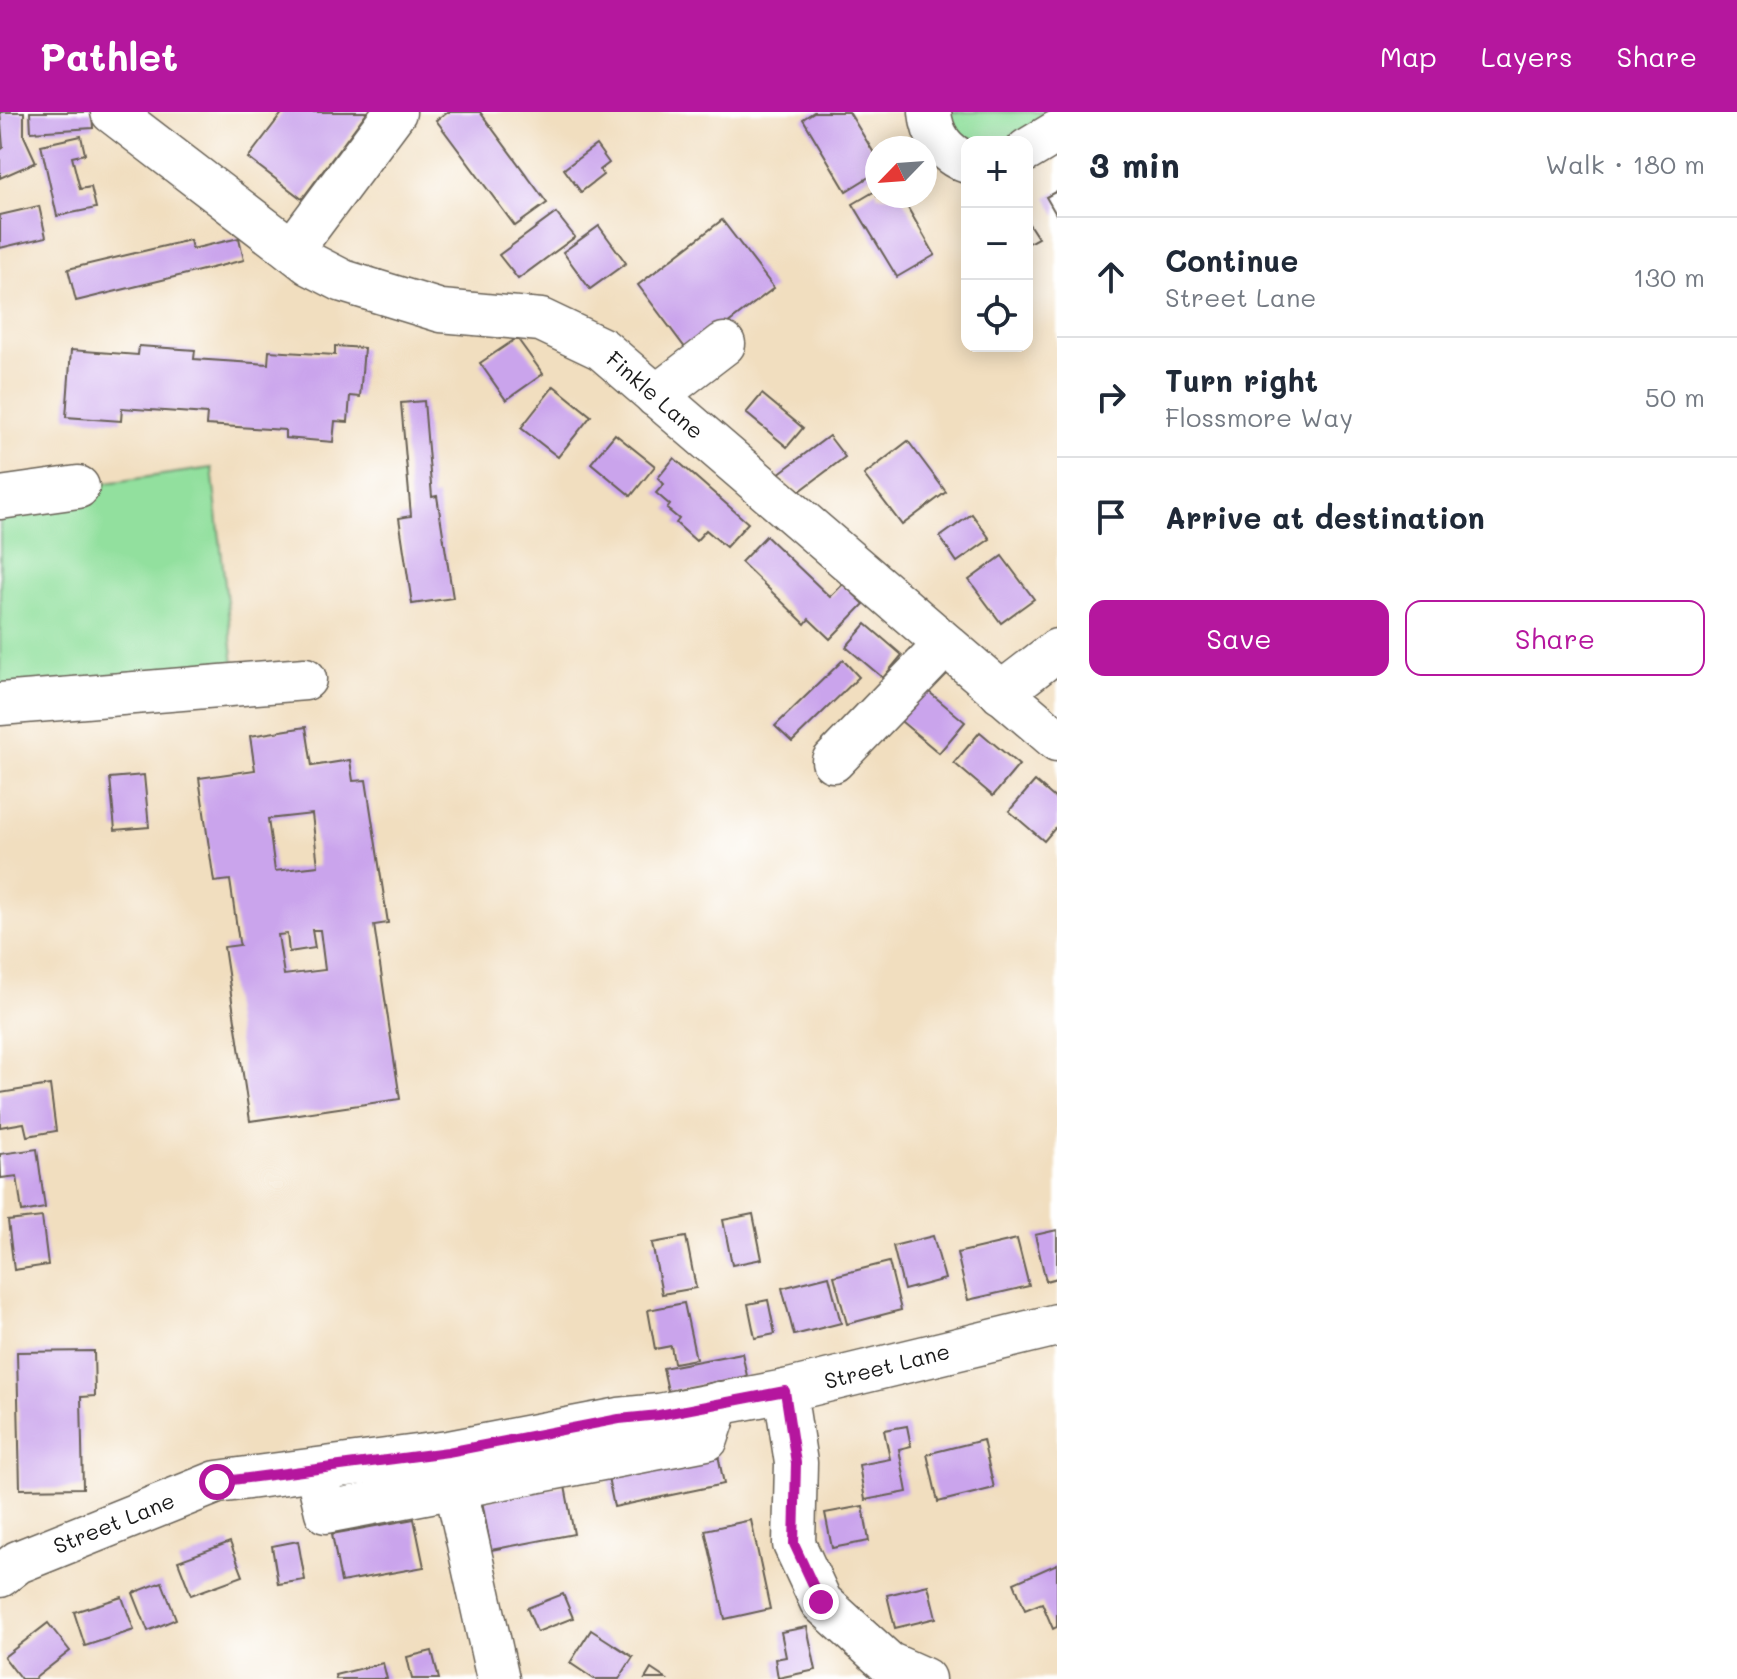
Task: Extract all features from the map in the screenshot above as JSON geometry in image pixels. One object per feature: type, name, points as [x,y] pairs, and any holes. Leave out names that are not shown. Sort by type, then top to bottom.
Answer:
[{"type":"street","name":"Finkle Lane","points":[[112,112],[310,264],[343,281],[441,311],[541,320],[602,349],[1057,740]]},
{"type":"street","points":[[292,250],[395,112]]},
{"type":"street","points":[[930,112],[934,133],[944,148],[961,158]]},
{"type":"street","points":[[1033,146],[1057,132]]},
{"type":"street","points":[[656,396],[724,344]]},
{"type":"street","points":[[0,498],[78,487]]},
{"type":"street","points":[[833,761],[945,645]]},
{"type":"street","points":[[1001,693],[1057,650]]},
{"type":"street","points":[[0,704],[305,679]]},
{"type":"street","name":"Street Lane","points":[[6,1564],[217,1482],[316,1470],[326,1512],[452,1470],[575,1462],[619,1419],[659,1415],[785,1391],[1057,1325]]},
{"type":"street","points":[[785,1391],[796,1463],[794,1544],[821,1602],[888,1663],[924,1679]]},
{"type":"street","points":[[452,1470],[498,1679]]},
{"type":"green space","points":[[943,112],[1057,112],[1028,136],[962,136]]},
{"type":"green space","points":[[212,468],[234,665],[0,689],[0,498]]},
{"type":"building","points":[[0,112],[24,112],[24,136],[36,162],[0,178],[0,150],[3,148]]},
{"type":"building","points":[[30,112],[92,112],[93,128],[31,132]]},
{"type":"building","points":[[283,112],[367,112],[302,199],[248,158]]},
{"type":"building","points":[[447,112],[480,112],[547,203],[515,226],[436,120]]},
{"type":"building","points":[[814,112],[849,112],[865,138],[865,179],[846,191],[803,119]]},
{"type":"building","points":[[81,136],[85,154],[72,157],[80,189],[91,187],[96,208],[57,216],[41,145]]},
{"type":"building","points":[[596,145],[609,163],[600,170],[603,175],[581,192],[564,169]]},
{"type":"building","points":[[1057,191],[1057,216],[1046,197]]},
{"type":"building","points":[[865,197],[865,208],[908,208],[935,255],[897,277],[853,204]]},
{"type":"building","points":[[39,206],[46,237],[0,248],[0,215]]},
{"type":"building","points":[[556,213],[575,237],[518,279],[499,255]]},
{"type":"building","points":[[722,220],[774,288],[689,353],[638,285]]},
{"type":"building","points":[[599,226],[626,263],[590,289],[563,252]]},
{"type":"building","points":[[239,238],[244,260],[76,301],[68,269],[190,240],[192,249]]},
{"type":"building","points":[[517,338],[543,374],[506,400],[480,363]]},
{"type":"building","points":[[139,346],[195,350],[194,359],[268,364],[269,351],[335,355],[335,346],[364,348],[360,397],[350,396],[348,422],[335,421],[333,442],[285,438],[285,430],[206,425],[207,414],[122,408],[121,421],[66,417],[71,350],[138,355]]},
{"type":"building","points":[[554,386],[591,416],[558,457],[521,428]]},
{"type":"building","points":[[762,394],[803,428],[787,447],[746,413]]},
{"type":"building","points":[[424,401],[432,497],[437,496],[453,598],[412,604],[399,518],[411,516],[401,403]]},
{"type":"building","points":[[615,434],[655,466],[631,496],[591,463]]},
{"type":"building","points":[[829,436],[845,457],[800,491],[778,474]]},
{"type":"building","points":[[908,441],[946,492],[902,525],[864,475]]},
{"type":"building","points":[[674,458],[748,523],[726,547],[706,530],[696,541],[676,523],[679,519],[667,509],[670,505],[656,493],[664,484],[658,478]]},
{"type":"building","points":[[972,514],[990,539],[957,562],[940,537]]},
{"type":"building","points":[[766,536],[830,597],[843,584],[864,604],[830,639],[809,619],[805,624],[741,562]]},
{"type":"building","points":[[1002,556],[1034,599],[1001,623],[969,580]]},
{"type":"building","points":[[866,624],[902,655],[883,678],[846,647]]},
{"type":"building","points":[[843,660],[859,677],[792,742],[775,726]]},
{"type":"building","points":[[922,686],[965,722],[939,753],[896,717]]},
{"type":"building","points":[[306,727],[312,766],[350,760],[353,781],[366,780],[388,923],[374,925],[400,1099],[250,1121],[224,947],[240,945],[230,880],[214,882],[199,778],[255,770],[250,736]],"holes":[[[312,814],[318,866],[275,871],[268,819]],[[312,930],[320,930],[325,970],[284,975],[278,935],[287,934],[289,952],[315,948]]]},
{"type":"building","points":[[980,732],[1019,765],[993,796],[954,763]]},
{"type":"building","points":[[144,775],[149,827],[115,830],[110,778]]},
{"type":"building","points":[[1035,781],[1057,800],[1057,826],[1044,841],[1009,811]]},
{"type":"building","points":[[50,1085],[56,1131],[27,1136],[24,1123],[0,1127],[0,1093]]},
{"type":"building","points":[[37,1149],[45,1208],[22,1212],[17,1176],[1,1178],[0,1154]]},
{"type":"building","points":[[753,1214],[762,1259],[732,1265],[723,1220]]},
{"type":"building","points":[[42,1217],[48,1265],[14,1270],[8,1221]]},
{"type":"building","points":[[1057,1230],[1057,1278],[1046,1281],[1035,1235]]},
{"type":"building","points":[[933,1236],[945,1279],[904,1290],[893,1246]]},
{"type":"building","points":[[686,1237],[696,1288],[662,1294],[652,1243]]},
{"type":"building","points":[[1017,1239],[1029,1286],[968,1300],[957,1253]]},
{"type":"building","points":[[889,1262],[901,1310],[847,1324],[834,1276]]},
{"type":"building","points":[[829,1276],[841,1323],[794,1335],[782,1288]]},
{"type":"building","points":[[768,1300],[775,1334],[755,1338],[748,1304]]},
{"type":"building","points":[[684,1303],[696,1359],[674,1363],[671,1346],[655,1349],[648,1310]]},
{"type":"building","points":[[94,1351],[95,1396],[81,1397],[83,1488],[20,1489],[17,1352]]},
{"type":"building","points":[[742,1353],[747,1376],[668,1391],[663,1368]]},
{"type":"building","points":[[907,1426],[911,1446],[899,1449],[907,1492],[865,1500],[859,1465],[890,1459],[884,1430]]},
{"type":"building","points":[[983,1440],[994,1488],[938,1502],[927,1454]]},
{"type":"building","points":[[718,1455],[724,1484],[614,1507],[608,1477]]},
{"type":"building","points":[[565,1486],[574,1534],[491,1550],[482,1501]]},
{"type":"building","points":[[863,1506],[869,1541],[832,1548],[825,1513]]},
{"type":"building","points":[[414,1519],[424,1567],[341,1582],[332,1534]]},
{"type":"building","points":[[751,1520],[770,1609],[725,1619],[705,1530]]},
{"type":"building","points":[[298,1541],[305,1580],[278,1584],[272,1546]]},
{"type":"building","points":[[230,1542],[243,1576],[191,1595],[178,1561]]},
{"type":"building","points":[[1057,1564],[1057,1627],[1053,1629],[1042,1603],[1025,1610],[1014,1583]]},
{"type":"building","points":[[162,1582],[176,1619],[148,1631],[133,1593]]},
{"type":"building","points":[[928,1585],[936,1618],[895,1628],[887,1595]]},
{"type":"building","points":[[563,1594],[573,1618],[537,1632],[527,1608]]},
{"type":"building","points":[[122,1597],[134,1630],[85,1646],[74,1612]]},
{"type":"building","points":[[48,1623],[70,1651],[34,1679],[21,1679],[4,1657]]},
{"type":"building","points":[[807,1627],[816,1670],[778,1678],[775,1659],[786,1657],[781,1632]]},
{"type":"building","points":[[591,1630],[633,1657],[619,1679],[594,1679],[570,1663]]},
{"type":"building","points":[[432,1651],[439,1679],[412,1679],[407,1657]]},
{"type":"building","points":[[383,1663],[387,1679],[336,1679],[335,1675]]},
{"type":"building","points":[[651,1669],[666,1679],[645,1679]]},
{"type":"route","points":[[217,1482],[448,1452],[785,1391],[796,1463],[794,1544],[821,1602]]}]
